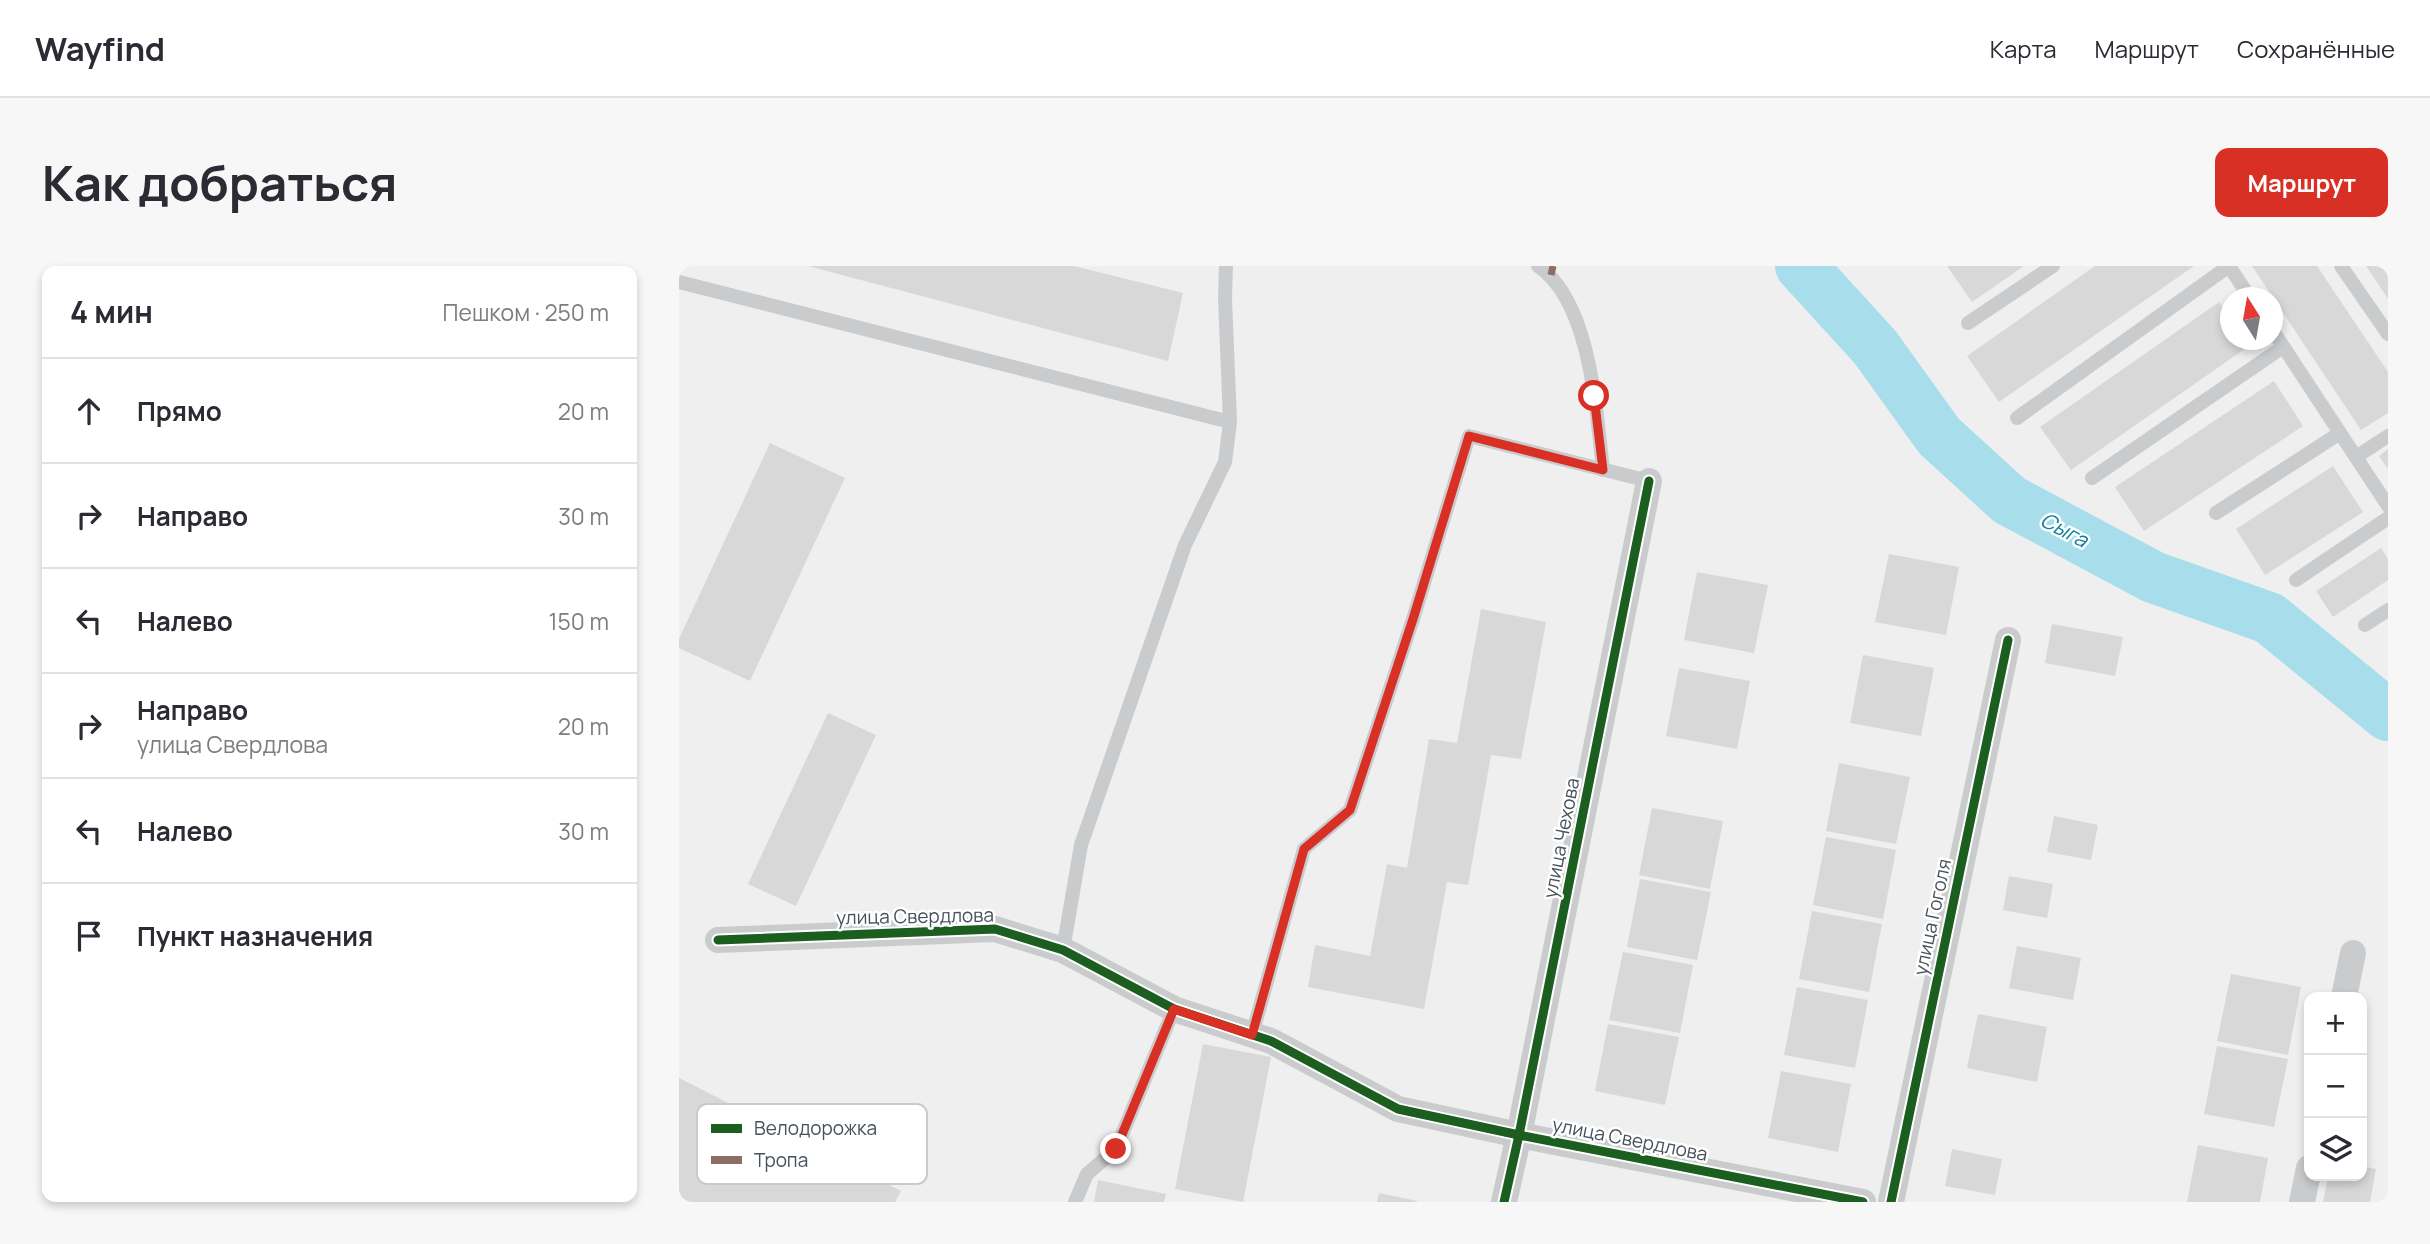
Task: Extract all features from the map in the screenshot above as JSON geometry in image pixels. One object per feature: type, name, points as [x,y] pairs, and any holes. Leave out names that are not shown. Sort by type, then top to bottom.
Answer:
[{"type":"street","name":"улица Чехова","points":[[1504,1202],[1520,1135],[1649,481]]},
{"type":"street","name":"улица Гоголя","points":[[1891,1202],[2008,640]]},
{"type":"street","name":"улица Свердлова","points":[[718,940],[995,929],[1063,950],[1174,1009],[1271,1041],[1398,1109],[1863,1202]]},
{"type":"street","points":[[2345,992],[2353,953]]},
{"type":"street","points":[[2302,1202],[2306,1181]]},
{"type":"lane","points":[[1063,950],[1081,845],[1185,545],[1225,462],[1230,422],[1226,266]]},
{"type":"lane","points":[[1538,266],[1551,275],[1579,325],[1594,396],[1603,470]]},
{"type":"lane","points":[[1968,323],[2053,266]]},
{"type":"lane","points":[[2017,418],[2229,266],[2243,287]]},
{"type":"lane","points":[[2341,266],[2388,334]]},
{"type":"lane","points":[[679,282],[1230,422]]},
{"type":"lane","points":[[2283,347],[2388,506]]},
{"type":"lane","points":[[2092,478],[2279,350]]},
{"type":"lane","points":[[2216,513],[2340,433]]},
{"type":"lane","points":[[1252,1035],[1304,849],[1350,810],[1413,619],[1469,436],[1649,481]]},
{"type":"lane","points":[[2356,457],[2388,436]]},
{"type":"lane","points":[[2296,580],[2388,518]]},
{"type":"lane","points":[[2365,625],[2388,610]]},
{"type":"lane","points":[[1075,1202],[1087,1174],[1116,1149],[1174,1009]]},
{"type":"building","points":[[808,266],[1074,266],[1183,293],[1168,361]]},
{"type":"building","points":[[1947,266],[2024,266],[1972,302]]},
{"type":"building","points":[[2095,266],[2194,266],[1999,402],[1967,356]]},
{"type":"building","points":[[2252,266],[2317,266],[2388,372],[2388,413],[2361,430],[2283,313],[2283,287],[2266,287]]},
{"type":"building","points":[[2366,266],[2388,266],[2388,299]]},
{"type":"building","points":[[2220,303],[2220,350],[2243,350],[2071,470],[2040,427]]},
{"type":"building","points":[[2274,381],[2303,426],[2144,531],[2115,487]]},
{"type":"building","points":[[770,443],[845,478],[750,681],[679,648],[679,639]]},
{"type":"building","points":[[2388,449],[2388,469],[2379,456]]},
{"type":"building","points":[[2333,466],[2363,512],[2265,575],[2236,529]]},
{"type":"building","points":[[2381,548],[2388,559],[2388,580],[2333,617],[2316,591]]},
{"type":"building","points":[[1889,554],[1959,567],[1946,635],[1875,622]]},
{"type":"building","points":[[1697,572],[1768,585],[1754,653],[1684,640]]},
{"type":"building","points":[[1481,609],[1546,622],[1521,759],[1491,755],[1468,885],[1447,882],[1424,1009],[1308,987],[1315,945],[1370,956],[1387,864],[1407,868],[1429,739],[1457,743]]},
{"type":"building","points":[[2052,624],[2123,637],[2115,676],[2045,663]]},
{"type":"building","points":[[1863,655],[1934,668],[1921,736],[1850,723]]},
{"type":"building","points":[[1679,668],[1750,681],[1737,749],[1666,736]]},
{"type":"building","points":[[828,713],[876,735],[796,906],[748,884]]},
{"type":"building","points":[[1839,763],[1910,777],[1896,844],[1826,831]]},
{"type":"building","points":[[1652,808],[1723,821],[1710,889],[1639,875]]},
{"type":"building","points":[[2054,816],[2098,825],[2091,860],[2047,852]]},
{"type":"building","points":[[1826,837],[1896,850],[1883,919],[1813,905]]},
{"type":"building","points":[[2009,876],[2053,884],[2047,918],[2003,910]]},
{"type":"building","points":[[1640,879],[1711,892],[1697,960],[1627,947]]},
{"type":"building","points":[[1812,911],[1882,924],[1869,992],[1799,979]]},
{"type":"building","points":[[2017,946],[2081,958],[2073,1000],[2009,988]]},
{"type":"building","points":[[1623,952],[1693,965],[1680,1033],[1609,1020]]},
{"type":"building","points":[[2231,974],[2301,987],[2288,1055],[2217,1041]]},
{"type":"building","points":[[1797,987],[1868,1000],[1855,1068],[1784,1055]]},
{"type":"building","points":[[1978,1014],[2047,1027],[2037,1082],[1967,1068]]},
{"type":"building","points":[[1608,1024],[1679,1037],[1665,1105],[1595,1091]]},
{"type":"building","points":[[1203,1044],[1271,1057],[1243,1202],[1175,1189]]},
{"type":"building","points":[[2217,1046],[2288,1059],[2274,1127],[2204,1114]]},
{"type":"building","points":[[1781,1071],[1851,1084],[1838,1152],[1768,1138]]},
{"type":"building","points":[[679,1078],[730,1104],[697,1104],[697,1184],[887,1184],[901,1191],[895,1202],[679,1202]]},
{"type":"building","points":[[2198,1145],[2268,1158],[2260,1202],[2187,1202]]},
{"type":"building","points":[[1952,1149],[2002,1159],[1995,1195],[1945,1186]]},
{"type":"building","points":[[2367,1167],[2376,1169],[2370,1202],[2323,1202],[2327,1181],[2367,1181]]},
{"type":"building","points":[[1098,1180],[1166,1194],[1164,1202],[1094,1202]]},
{"type":"building","points":[[1379,1193],[1417,1201],[1417,1202],[1377,1202]]},
{"type":"waterway","name":"Сыга","points":[[1801,266],[1875,347],[1939,436],[2009,500],[2153,577],[2269,618],[2388,715]]},
{"type":"marked path","points":[[1551,275],[1553,266]]},
{"type":"cycle path","points":[[1504,1202],[1649,481]]},
{"type":"cycle path","points":[[1891,1202],[2008,640]]},
{"type":"cycle path","points":[[718,940],[995,929],[1063,950],[1174,1009],[1271,1041],[1398,1109],[1863,1202]]},
{"type":"route","points":[[1116,1149],[1174,1009],[1252,1035],[1304,849],[1350,810],[1413,619],[1469,436],[1603,470],[1594,396]]}]
